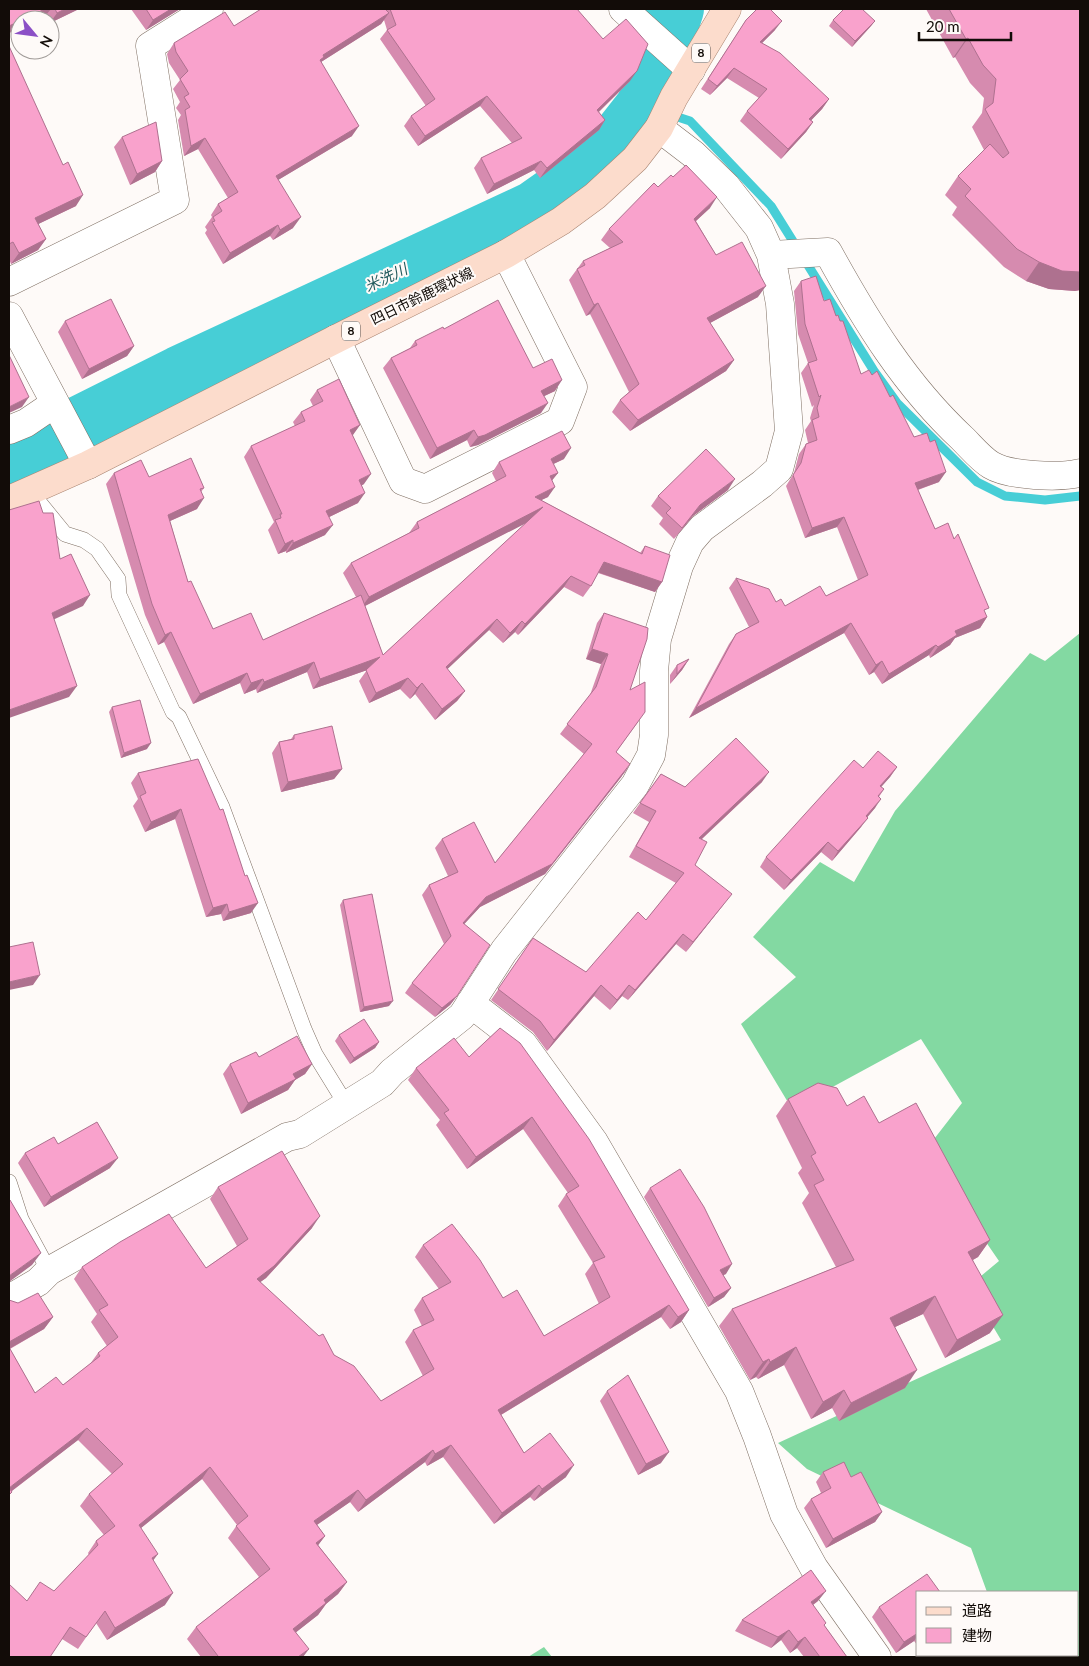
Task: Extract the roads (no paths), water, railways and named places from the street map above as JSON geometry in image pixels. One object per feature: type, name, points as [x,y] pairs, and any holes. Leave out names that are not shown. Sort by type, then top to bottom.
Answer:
[{"type":"main road","name":"四日市鈴鹿環状線","points":[[19,496],[85,460],[506,254],[561,221],[595,196],[635,159],[662,125],[674,97],[727,9]]},
{"type":"street","points":[[9,282],[175,200],[150,46],[208,9]]},
{"type":"street","points":[[633,18],[691,70]]},
{"type":"street","points":[[9,1299],[38,1282],[49,1270],[287,1137],[300,1134],[382,1083],[392,1072],[462,1016],[504,951],[636,785],[651,755],[654,734],[657,640],[679,566],[690,542],[714,518],[762,484],[779,469],[785,452],[788,423],[776,255],[726,186],[662,125]]},
{"type":"street","points":[[776,255],[828,252],[875,334],[906,378],[939,417],[991,465],[1016,472],[1049,475],[1080,473]]},
{"type":"street","points":[[336,338],[402,481],[425,489],[560,421],[573,387],[506,254]]},
{"type":"street","points":[[9,316],[85,460]]},
{"type":"street","points":[[9,430],[26,423],[55,406]]},
{"type":"street","points":[[470,1003],[523,1044],[594,1142],[739,1391],[784,1514],[814,1568],[877,1657]]},
{"type":"lane","points":[[19,496],[65,534],[84,540],[97,550],[118,579],[119,595],[173,712],[179,717],[222,807],[307,1037],[315,1054],[347,1106]]},
{"type":"lane","points":[[9,1182],[21,1219],[49,1270]]},
{"type":"waterway","name":"米洗川","points":[[9,459],[179,374],[534,209],[578,178],[618,139],[644,106],[676,9]]},
{"type":"waterway","points":[[644,106],[690,121],[771,206],[874,371],[897,403],[977,482],[1005,496],[1045,500],[1080,496]]}]
